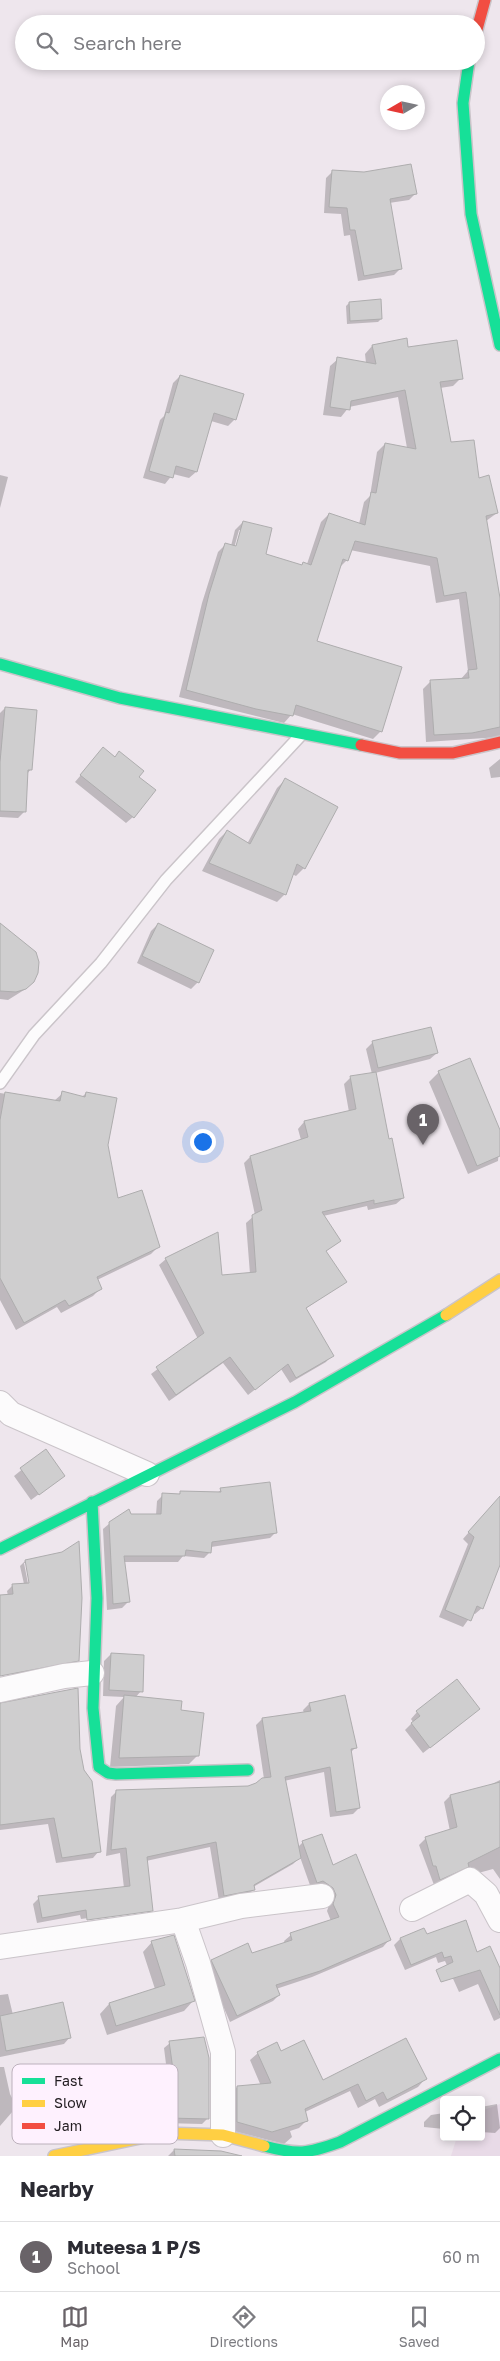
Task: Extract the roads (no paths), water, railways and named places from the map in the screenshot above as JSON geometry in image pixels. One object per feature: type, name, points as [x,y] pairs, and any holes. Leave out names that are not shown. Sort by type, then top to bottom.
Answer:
[{"type":"street","points":[[481,15],[485,0]]},
{"type":"street","points":[[468,70],[463,103],[471,214],[500,345]]},
{"type":"street","points":[[0,664],[120,698],[400,753],[453,753],[500,742]]},
{"type":"street","points":[[0,1549],[310,1394],[419,1334],[500,1280]]},
{"type":"street","points":[[0,1403],[11,1414],[147,1474]]},
{"type":"street","points":[[92,1502],[97,1610],[92,1672],[93,1732],[99,1767],[108,1773],[248,1770]]},
{"type":"street","points":[[0,1690],[92,1672]]},
{"type":"street","points":[[412,1909],[470,1880],[486,1894],[500,1920]]},
{"type":"street","points":[[0,1947],[182,1920],[241,1906],[322,1896]]},
{"type":"street","points":[[182,1920],[198,1963],[223,2052],[224,2135]]},
{"type":"street","points":[[178,2133],[224,2135],[292,2153],[312,2152],[340,2142],[500,2059]]},
{"type":"street","points":[[54,2156],[109,2144]]},
{"type":"lane","points":[[0,1083],[34,1035],[101,963],[166,880],[302,734]]},
{"type":"place","name":"Muteesa 1 P/S","points":[[423,1145]]}]
